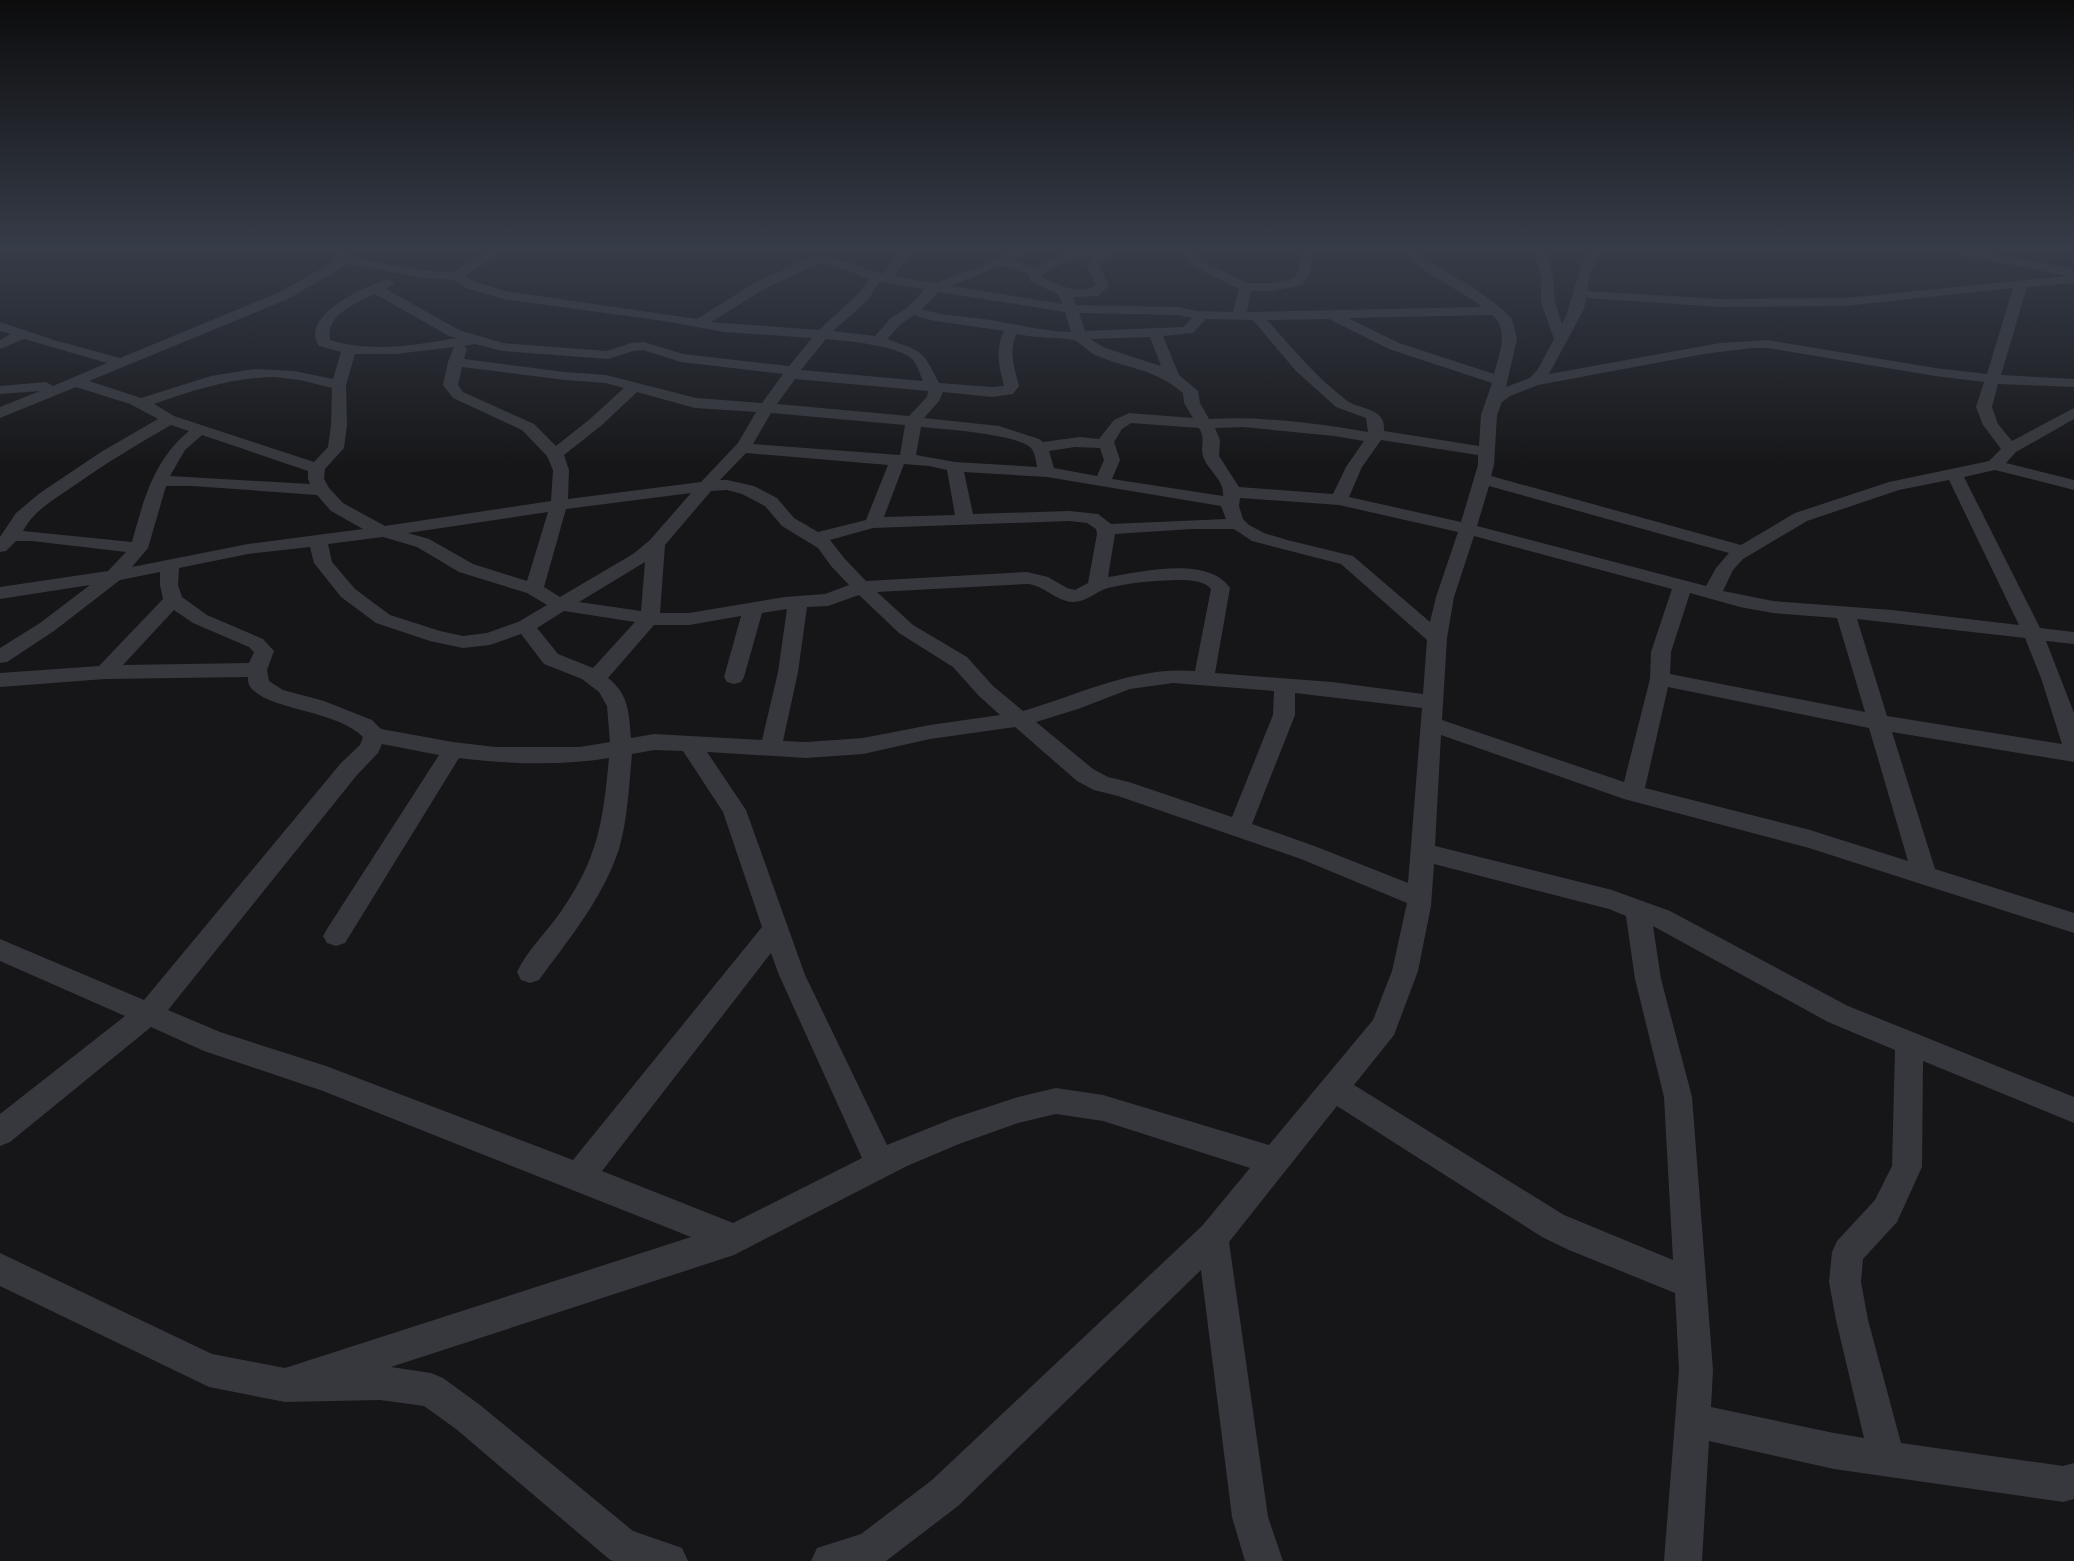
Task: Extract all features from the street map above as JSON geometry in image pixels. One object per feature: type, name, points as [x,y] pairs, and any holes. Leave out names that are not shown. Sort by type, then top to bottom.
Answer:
[{"type":"street","points":[[0,413],[218,323]]},
{"type":"street","points":[[326,323],[322,331],[324,344],[349,350],[403,348],[469,341],[502,347],[608,355],[631,347],[644,346],[681,358],[711,363],[992,392],[1008,391],[1012,386],[1003,356],[1004,346],[1011,330]]},
{"type":"street","points":[[436,323],[469,341]]},
{"type":"street","points":[[704,323],[724,328],[822,334],[878,341],[913,353],[920,359],[936,392],[934,398],[914,420],[903,459],[873,523]]},
{"type":"street","points":[[318,540],[323,563],[348,593],[383,619],[436,637],[463,642],[490,638],[524,626],[559,604],[575,598],[602,579],[639,558],[656,544],[742,448],[766,408],[792,372],[822,334],[834,323]]},
{"type":"street","points":[[878,341],[894,323]]},
{"type":"street","points":[[983,323],[1011,330],[1080,336],[1148,334],[1188,330],[1195,323]]},
{"type":"street","points":[[1076,323],[1080,336],[1092,347],[1108,355],[1148,366],[1173,377],[1190,391],[1192,403],[1212,440],[1211,456],[1231,497],[1230,506],[1235,520],[1243,529],[1258,537],[1347,560],[1437,638]]},
{"type":"street","points":[[1133,323],[1148,334],[1173,377]]},
{"type":"street","points":[[1263,323],[1300,368],[1341,404],[1346,408],[1374,417],[1377,423],[1374,436],[1364,456],[1354,466],[1339,500]]},
{"type":"street","points":[[1348,323],[1394,346],[1505,393],[1535,381],[1736,344],[1768,344],[1936,372],[1992,379],[2074,383]]},
{"type":"street","points":[[830,1561],[870,1550],[946,1493],[1213,1237],[1384,1027],[1406,971],[1419,898],[1437,638],[1445,596],[1483,479],[1489,415],[1498,390],[1510,338],[1506,323]]},
{"type":"street","points":[[1555,323],[1561,339]]},
{"type":"street","points":[[1535,381],[1544,371],[1569,323]]},
{"type":"street","points":[[2009,323],[1984,407],[1991,426],[2010,450]]},
{"type":"street","points":[[0,326],[122,363]]},
{"type":"street","points":[[0,345],[23,334]]},
{"type":"street","points":[[469,341],[455,362],[450,385],[458,395],[487,406],[528,426],[555,454],[561,470],[558,505],[534,589]]},
{"type":"street","points":[[349,350],[339,385],[339,425],[336,448],[317,468],[316,479],[322,490],[337,507],[354,518],[384,532],[423,543],[466,568],[534,589],[559,604],[664,620],[689,619],[798,602],[828,600],[862,587],[1024,578],[1039,580],[1072,596],[1082,594],[1097,584],[1149,576],[1180,574],[1208,577],[1218,582],[1221,588],[1204,678]]},
{"type":"street","points":[[455,362],[565,376],[606,379],[696,403],[828,412],[914,420],[999,431],[1033,442],[1040,447],[1047,472]]},
{"type":"street","points":[[141,403],[233,374],[262,372],[294,374],[339,385]]},
{"type":"street","points":[[0,390],[71,383],[124,395],[156,410],[169,419],[317,468]]},
{"type":"street","points":[[555,454],[596,422],[635,386]]},
{"type":"street","points":[[1995,465],[2010,450],[2036,433],[2074,413]]},
{"type":"street","points":[[1106,442],[1118,424],[1129,418],[1204,424],[1243,422],[1374,436],[1487,452]]},
{"type":"street","points":[[5,542],[22,516],[46,497],[107,455],[169,419]]},
{"type":"street","points":[[0,657],[47,627],[114,576],[138,548],[159,481],[179,447],[199,430]]},
{"type":"street","points":[[1040,447],[1106,442]]},
{"type":"street","points":[[1103,482],[1112,460],[1106,442]]},
{"type":"street","points":[[742,448],[792,453],[929,461],[955,467],[1047,472],[1166,493],[1339,500],[1467,529],[1740,601],[1773,607],[1844,612],[2074,638]]},
{"type":"street","points":[[1712,593],[1724,568],[1743,551],[1800,517],[1895,486],[1995,465],[2074,485]]},
{"type":"street","points":[[955,467],[965,520]]},
{"type":"street","points":[[1954,474],[2033,633],[2070,719],[2074,750]]},
{"type":"street","points":[[1483,479],[1743,551]]},
{"type":"street","points":[[159,481],[192,481],[322,490]]},
{"type":"street","points":[[0,593],[114,576],[248,549],[384,532],[558,505],[727,485],[748,490],[771,502],[788,522],[825,544],[837,562],[906,629],[960,662],[986,691],[1085,776],[1102,784],[1121,788],[1309,853],[1419,898]]},
{"type":"street","points":[[816,538],[873,523],[1069,516],[1092,518],[1105,529],[1097,584]]},
{"type":"street","points":[[1105,529],[1151,528],[1192,524],[1239,524]]},
{"type":"street","points":[[5,542],[32,536],[138,548]]},
{"type":"street","points":[[596,678],[650,617],[656,544]]},
{"type":"street","points":[[170,565],[169,584],[173,600],[200,619],[256,643],[264,651],[257,670],[259,684],[276,695],[325,709],[364,725],[374,735],[453,750],[495,755],[580,755],[654,742],[806,750],[863,746],[930,732],[1020,719],[1142,680],[1173,676],[1285,685],[1432,713],[1632,793],[1810,839],[2074,924]]},
{"type":"street","points":[[1632,793],[1660,679],[1661,652],[1683,586]]},
{"type":"street","points":[[105,672],[173,600]]},
{"type":"street","points":[[771,748],[788,672],[798,602]]},
{"type":"street","points":[[734,677],[753,609]]},
{"type":"street","points":[[1844,612],[1925,876]]},
{"type":"street","points":[[524,626],[551,658],[596,678],[606,687],[618,706],[621,749],[615,813],[607,848],[596,876],[571,917],[530,972]]},
{"type":"street","points":[[0,680],[105,672],[257,670]]},
{"type":"street","points":[[1660,679],[1878,722],[2074,754]]},
{"type":"street","points":[[1240,829],[1284,715],[1285,685]]},
{"type":"street","points":[[0,1132],[148,1014],[343,777],[370,748],[374,735]]},
{"type":"street","points":[[689,743],[734,810],[792,975],[880,1163]]},
{"type":"street","points":[[336,936],[453,750]]},
{"type":"street","points":[[1422,852],[1612,900],[1662,918],[1838,1014],[2074,1110]]},
{"type":"street","points":[[1638,910],[1648,979],[1678,1097],[1696,1370],[1683,1561]]},
{"type":"street","points":[[579,1177],[776,928]]},
{"type":"street","points":[[0,950],[214,1042],[326,1079],[734,1239]]},
{"type":"street","points":[[1887,1459],[1852,1320],[1845,1282],[1848,1252],[1886,1211],[1907,1166],[1909,1043]]},
{"type":"street","points":[[1333,1088],[1553,1226],[1580,1239],[1690,1283]]},
{"type":"street","points":[[285,1385],[734,1239],[880,1163],[954,1132],[1018,1110],[1056,1102],[1104,1108],[1274,1161]]},
{"type":"street","points":[[1213,1237],[1250,1517],[1264,1561]]},
{"type":"street","points":[[0,1269],[209,1370],[285,1385],[380,1383],[432,1390],[468,1417],[622,1546],[669,1561]]},
{"type":"street","points":[[1692,1420],[1834,1451],[2063,1484],[2074,1481]]}]
